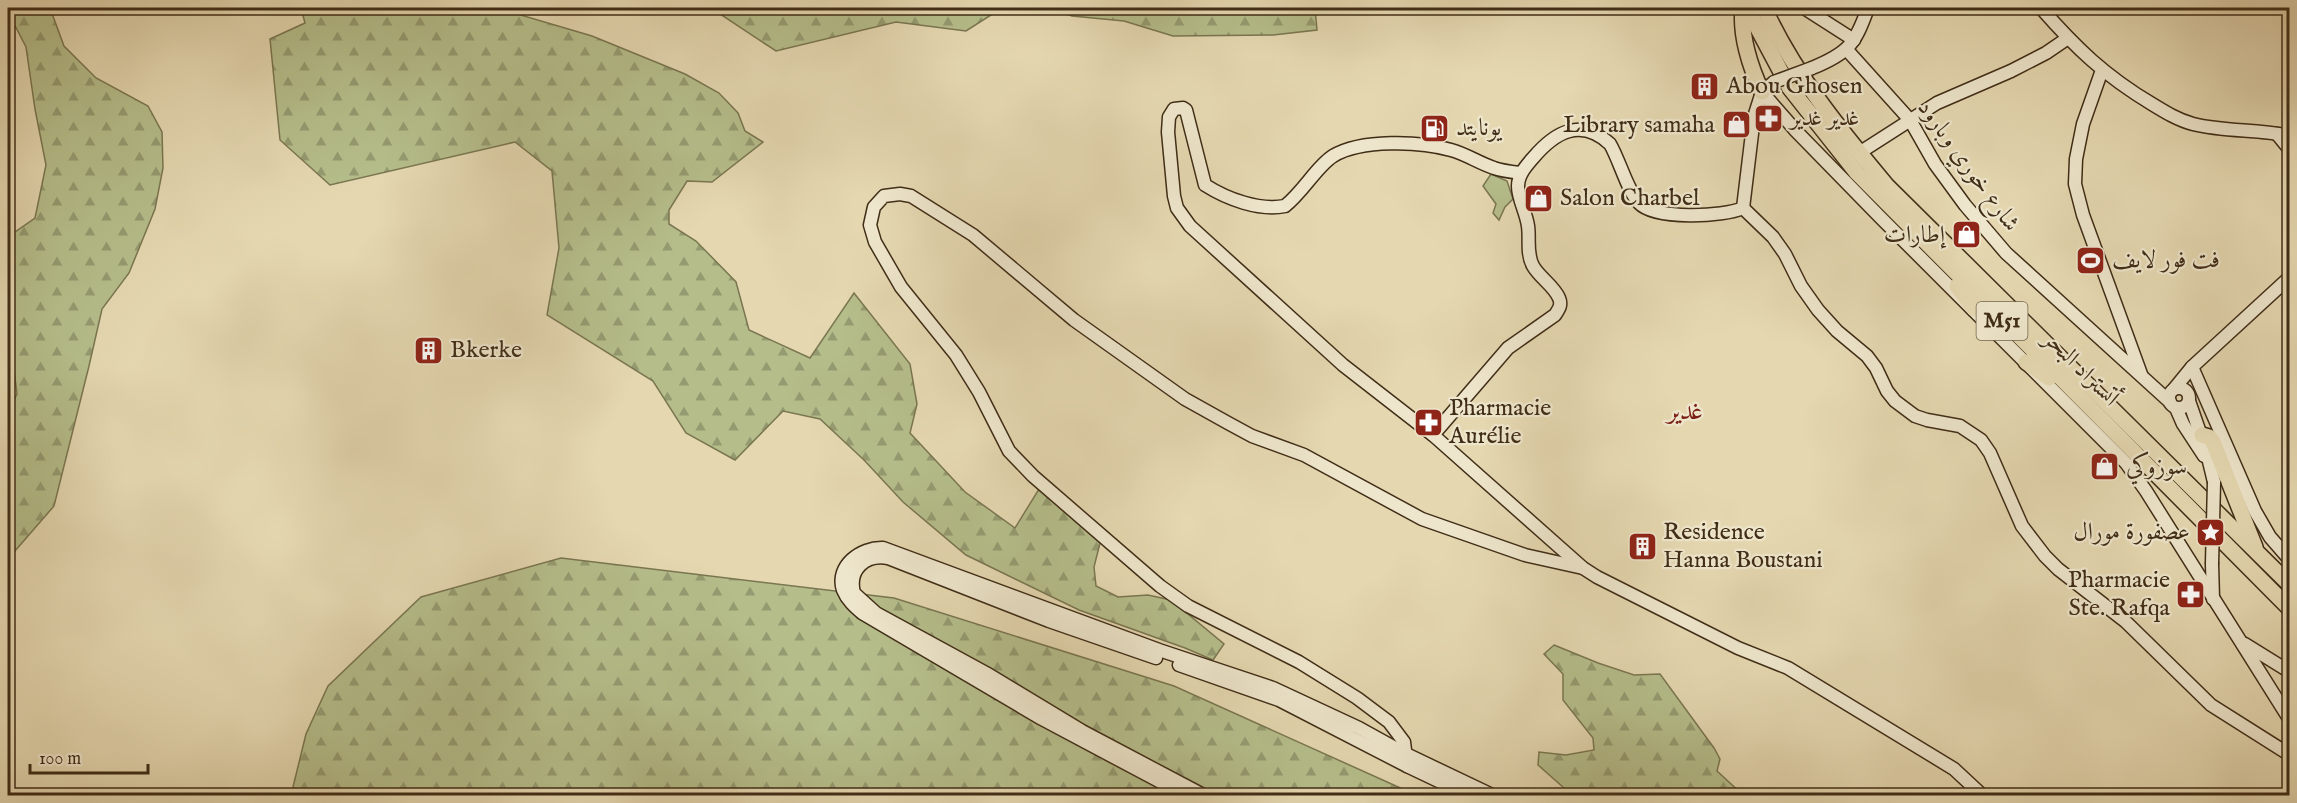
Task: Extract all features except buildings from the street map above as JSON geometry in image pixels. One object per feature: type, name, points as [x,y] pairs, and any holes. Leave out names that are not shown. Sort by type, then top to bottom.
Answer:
[{"type":"highway","points":[[1745,8],[1742,19],[1748,54],[1768,87]]},
{"type":"highway","name":"أتستراد البحر","points":[[1745,8],[1778,69],[1800,103],[1857,173],[2289,609]]},
{"type":"highway","name":"أتستراد البحر","points":[[1764,8],[1793,64],[1859,153],[1887,186],[2289,585]]},
{"type":"highway","points":[[1929,248],[1974,309]]},
{"type":"highway","points":[[2026,362],[2079,399]]},
{"type":"highway","points":[[2202,435],[2213,442],[2248,525],[2256,550]]},
{"type":"street","name":"شارع خوري وبارود","points":[[1804,8],[1851,45],[1910,120],[1941,172],[1965,205],[2006,253],[2156,391],[2179,397]]},
{"type":"street","points":[[1743,208],[1754,117],[1768,87],[1834,59],[1851,45],[1868,8]]},
{"type":"street","points":[[2041,8],[2068,38],[2102,70],[2127,89],[2185,122],[2222,129],[2283,135],[2289,150]]},
{"type":"street","points":[[1859,153],[1937,103],[2011,71],[2046,53],[2068,38]]},
{"type":"street","points":[[2102,70],[2083,124],[2074,173],[2085,221],[2141,375]]},
{"type":"street","points":[[1768,87],[1796,131],[2126,463],[2146,490],[2289,720]]},
{"type":"street","points":[[1521,173],[1494,168],[1448,149],[1380,144],[1345,150],[1331,157],[1304,189],[1285,206],[1262,207],[1221,194],[1205,184],[1186,110],[1174,109],[1169,117],[1168,132],[1174,196],[1177,208],[1190,226],[1343,365],[1433,435],[1583,568],[1738,648],[1788,668],[1953,770],[1983,795]]},
{"type":"street","points":[[1433,435],[1508,348],[1555,315],[1560,309],[1560,299],[1532,264],[1528,226],[1518,189],[1521,173],[1542,147],[1557,135],[1568,130],[1583,130],[1602,137],[1610,144],[1638,202],[1650,210],[1706,215],[1726,214],[1743,208]]},
{"type":"street","points":[[1407,760],[1404,742],[1389,722],[1357,698],[1299,662],[1188,606],[1160,586],[1033,476],[1009,451],[980,392],[956,355],[901,287],[876,242],[870,225],[871,215],[874,207],[884,196],[893,194],[911,196],[973,235],[1074,320],[1185,399],[1252,436],[1304,454],[1422,519],[1525,555],[1583,568]]},
{"type":"street","points":[[1743,208],[1773,237],[1785,254],[1801,286],[1818,310],[1867,356],[1895,401],[1915,416],[1960,426],[1980,440],[1990,453],[2022,526],[2044,556],[2125,621],[2211,705],[2289,755]]},
{"type":"street","points":[[2179,397],[2196,368],[2289,277]]},
{"type":"street","points":[[2196,368],[2204,394],[2255,511],[2270,537],[2289,560]]},
{"type":"street","points":[[2179,397],[2204,394]]},
{"type":"street","points":[[2179,397],[2202,435],[2214,482],[2213,600]]},
{"type":"street","points":[[2179,397],[2200,451],[2209,462]]},
{"type":"street","points":[[1187,795],[1042,719],[869,618],[848,599],[843,591],[849,563],[859,553],[877,552],[883,548],[1159,650],[1273,688],[1359,728],[1407,760],[1470,795]]},
{"type":"street","points":[[848,575],[854,593],[876,613],[986,673],[1082,730],[1205,795]]},
{"type":"street","points":[[2241,642],[2289,672]]},
{"type":"street","points":[[1407,760],[1494,795]]},
{"type":"green space","points":[[8,8],[50,8],[64,46],[96,78],[148,106],[162,132],[163,168],[155,209],[129,273],[102,309],[54,506],[8,559],[8,412],[17,394],[8,320],[8,237],[35,218],[46,165],[26,47]]},
{"type":"green space","points":[[301,8],[497,8],[592,36],[685,74],[719,93],[738,113],[745,131],[763,142],[712,182],[687,181],[669,210],[669,224],[696,241],[736,282],[749,330],[810,358],[854,293],[910,364],[917,404],[910,433],[965,492],[1015,528],[1039,489],[1101,539],[1094,567],[1096,586],[1118,597],[1148,595],[1171,600],[1224,644],[1213,660],[1079,610],[966,555],[903,502],[864,460],[820,419],[783,411],[735,460],[686,433],[653,381],[547,315],[559,248],[552,171],[515,142],[330,185],[280,140],[270,39],[305,23]]},
{"type":"green space","points":[[711,8],[1002,8],[966,31],[896,22],[776,51]]},
{"type":"green space","points":[[1050,8],[1315,8],[1317,30],[1273,35],[1173,36],[1124,21],[1072,16]]},
{"type":"green space","points":[[1491,174],[1507,181],[1513,199],[1505,207],[1499,220],[1493,213],[1496,204],[1483,186]]},
{"type":"green space","points":[[561,558],[894,598],[1174,686],[1416,795],[306,796],[293,787],[306,734],[328,686],[421,597]]},
{"type":"green space","points":[[1554,645],[1634,675],[1660,674],[1714,748],[1720,759],[1717,771],[1743,795],[1572,795],[1538,765],[1539,752],[1566,755],[1594,750],[1593,738],[1563,700],[1563,674],[1544,654]]},
{"type":"place","name":"Abou Ghosen","points":[[1705,86]]},
{"type":"place","name":"غدير غدير","points":[[1769,118]]},
{"type":"place","name":"Library samaha","points":[[1736,125]]},
{"type":"place","name":"يونايتد","points":[[1435,128]]},
{"type":"place","name":"Salon Charbel","points":[[1539,198]]},
{"type":"place","name":"إطارات","points":[[1966,235]]},
{"type":"place","name":"فت فور لايف","points":[[2091,260]]},
{"type":"place","name":"Bkerke","points":[[429,350]]},
{"type":"place","name":"Pharmacie Aurélie","points":[[1428,422]]},
{"type":"place","name":"سوزوكي","points":[[2105,467]]},
{"type":"place","name":"عصفورة مورال","points":[[2211,532]]},
{"type":"place","name":"Residence Hanna Boustani","points":[[1642,546]]},
{"type":"place","name":"Pharmacie Ste. Rafqa","points":[[2191,594]]},
{"type":"district","name":"غدير","points":[[1685,412]]}]
